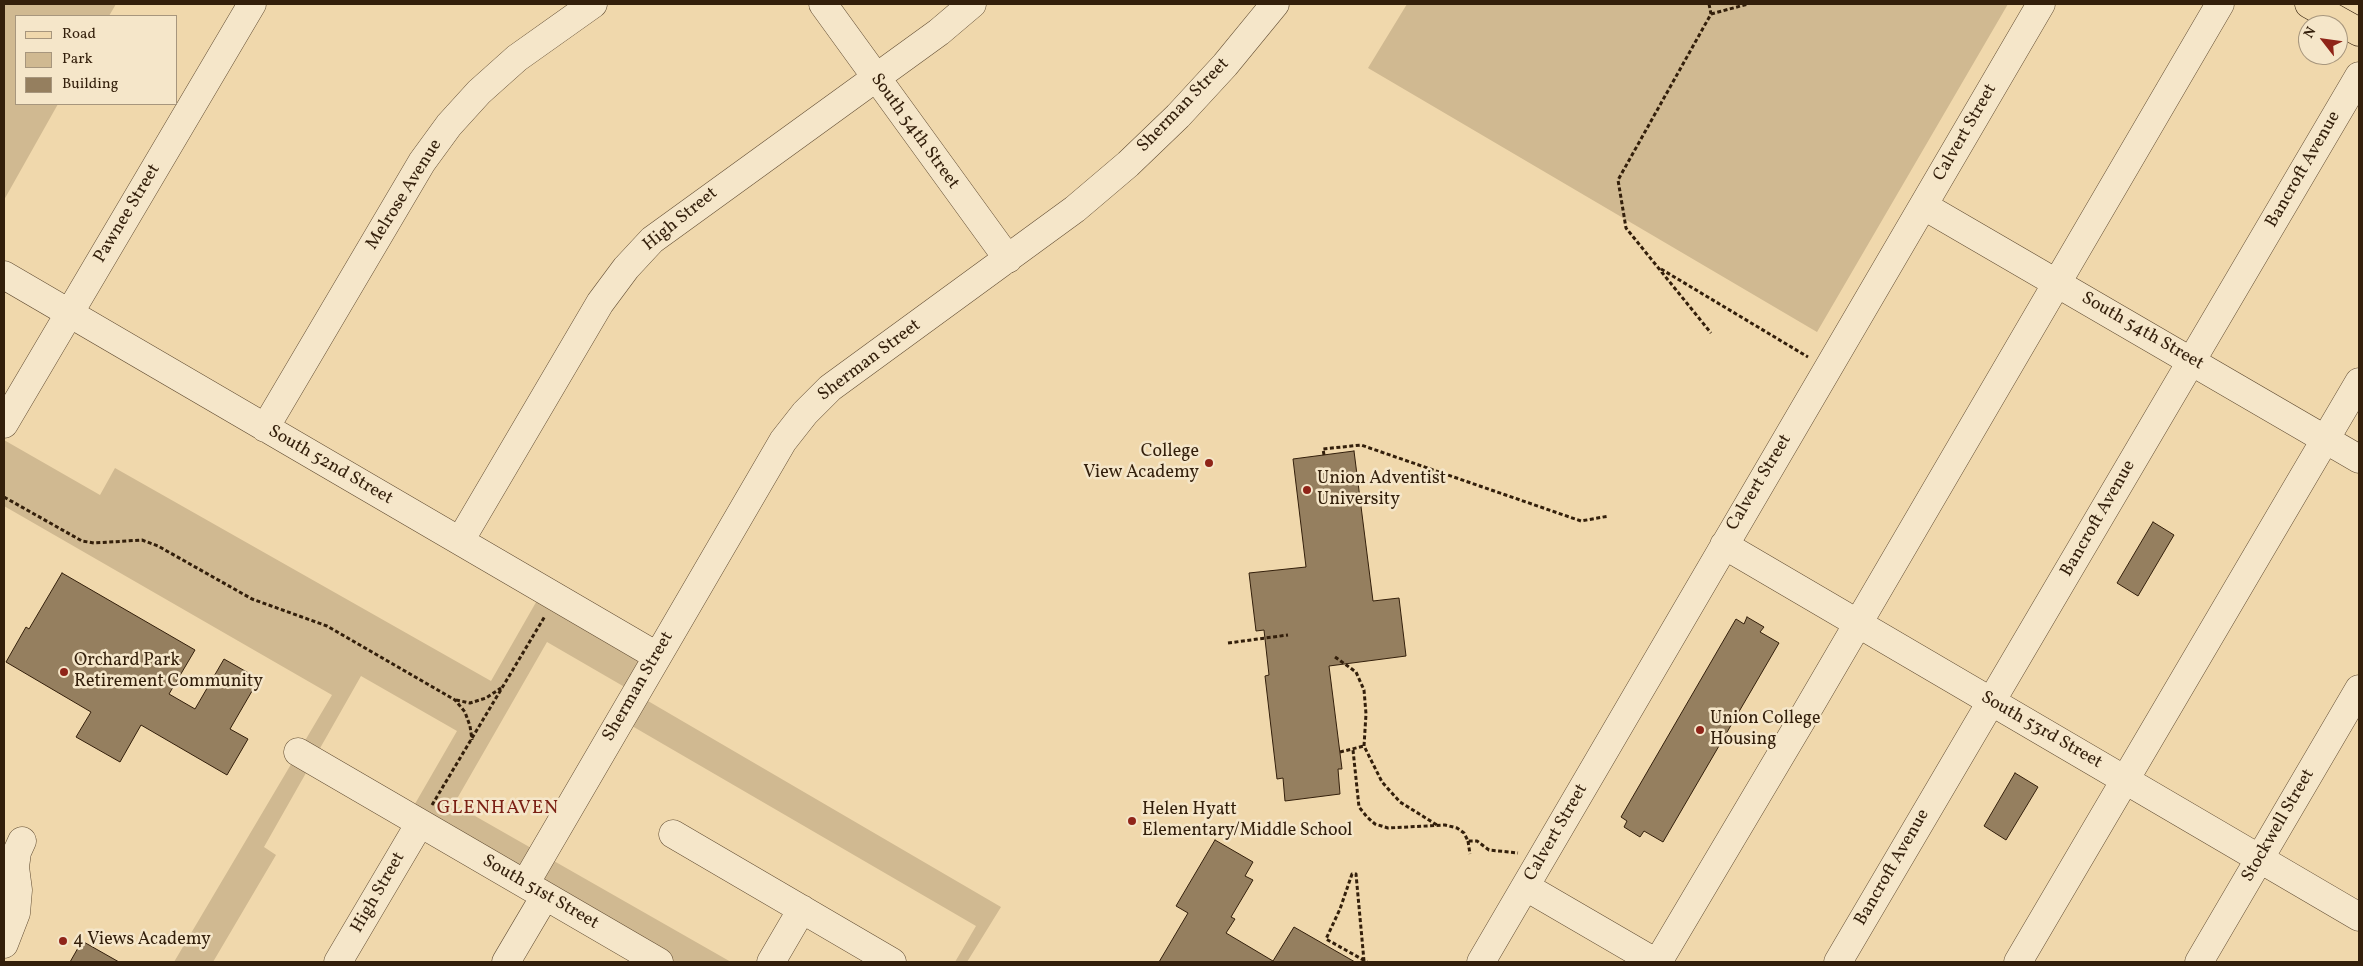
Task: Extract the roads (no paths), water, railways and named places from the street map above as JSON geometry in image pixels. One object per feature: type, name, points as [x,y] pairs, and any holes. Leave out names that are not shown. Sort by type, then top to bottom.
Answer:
[{"type":"main road","points":[[2309,4],[2359,32]]},
{"type":"street","name":"Pawnee Street","points":[[4,424],[252,4]]},
{"type":"street","name":"Melrose Avenue","points":[[265,428],[422,162],[479,92],[517,58],[593,4]]},
{"type":"street","name":"South 54th Street","points":[[822,4],[1008,259]]},
{"type":"street","name":"High Street","points":[[460,541],[600,303],[626,268],[652,240],[678,219],[939,32],[972,4]]},
{"type":"street","name":"Sherman Street","points":[[506,962],[535,890],[657,656],[783,441],[804,413],[830,388],[1075,209],[1128,164],[1171,123],[1225,65],[1275,4]]},
{"type":"street","name":"Calvert Street","points":[[1481,962],[2041,4]]},
{"type":"street","points":[[1526,887],[1657,962],[1858,624],[2220,4]]},
{"type":"street","name":"Bancroft Avenue","points":[[1838,962],[2359,76]]},
{"type":"street","name":"South 54th Street","points":[[1924,206],[2359,459]]},
{"type":"street","name":"South 52nd Street","points":[[4,275],[657,656]]},
{"type":"street","points":[[2018,962],[2359,382]]},
{"type":"street","name":"South 53rd Street","points":[[1724,545],[2359,917]]},
{"type":"street","name":"Stockwell Street","points":[[2199,962],[2359,689]]},
{"type":"street","name":"South 51st Street","points":[[298,752],[425,816],[535,890],[659,962]]},
{"type":"street","name":"High Street","points":[[338,962],[425,816]]},
{"type":"street","points":[[673,834],[892,962]]},
{"type":"street","points":[[4,944],[16,913],[18,890],[15,867],[17,852],[22,841]]},
{"type":"street","points":[[770,962],[802,909]]},
{"type":"place","name":"College View Academy","points":[[1209,463]]},
{"type":"place","name":"Union Adventist University","points":[[1307,490]]},
{"type":"place","name":"Orchard Park Retirement Community","points":[[64,672]]},
{"type":"place","name":"Union College Housing","points":[[1700,730]]},
{"type":"place","name":"Helen Hyatt Elementary/Middle School","points":[[1132,821]]},
{"type":"place","name":"4 Views Academy","points":[[63,941]]},
{"type":"district","name":"GLENHAVEN","points":[[498,810]]}]
